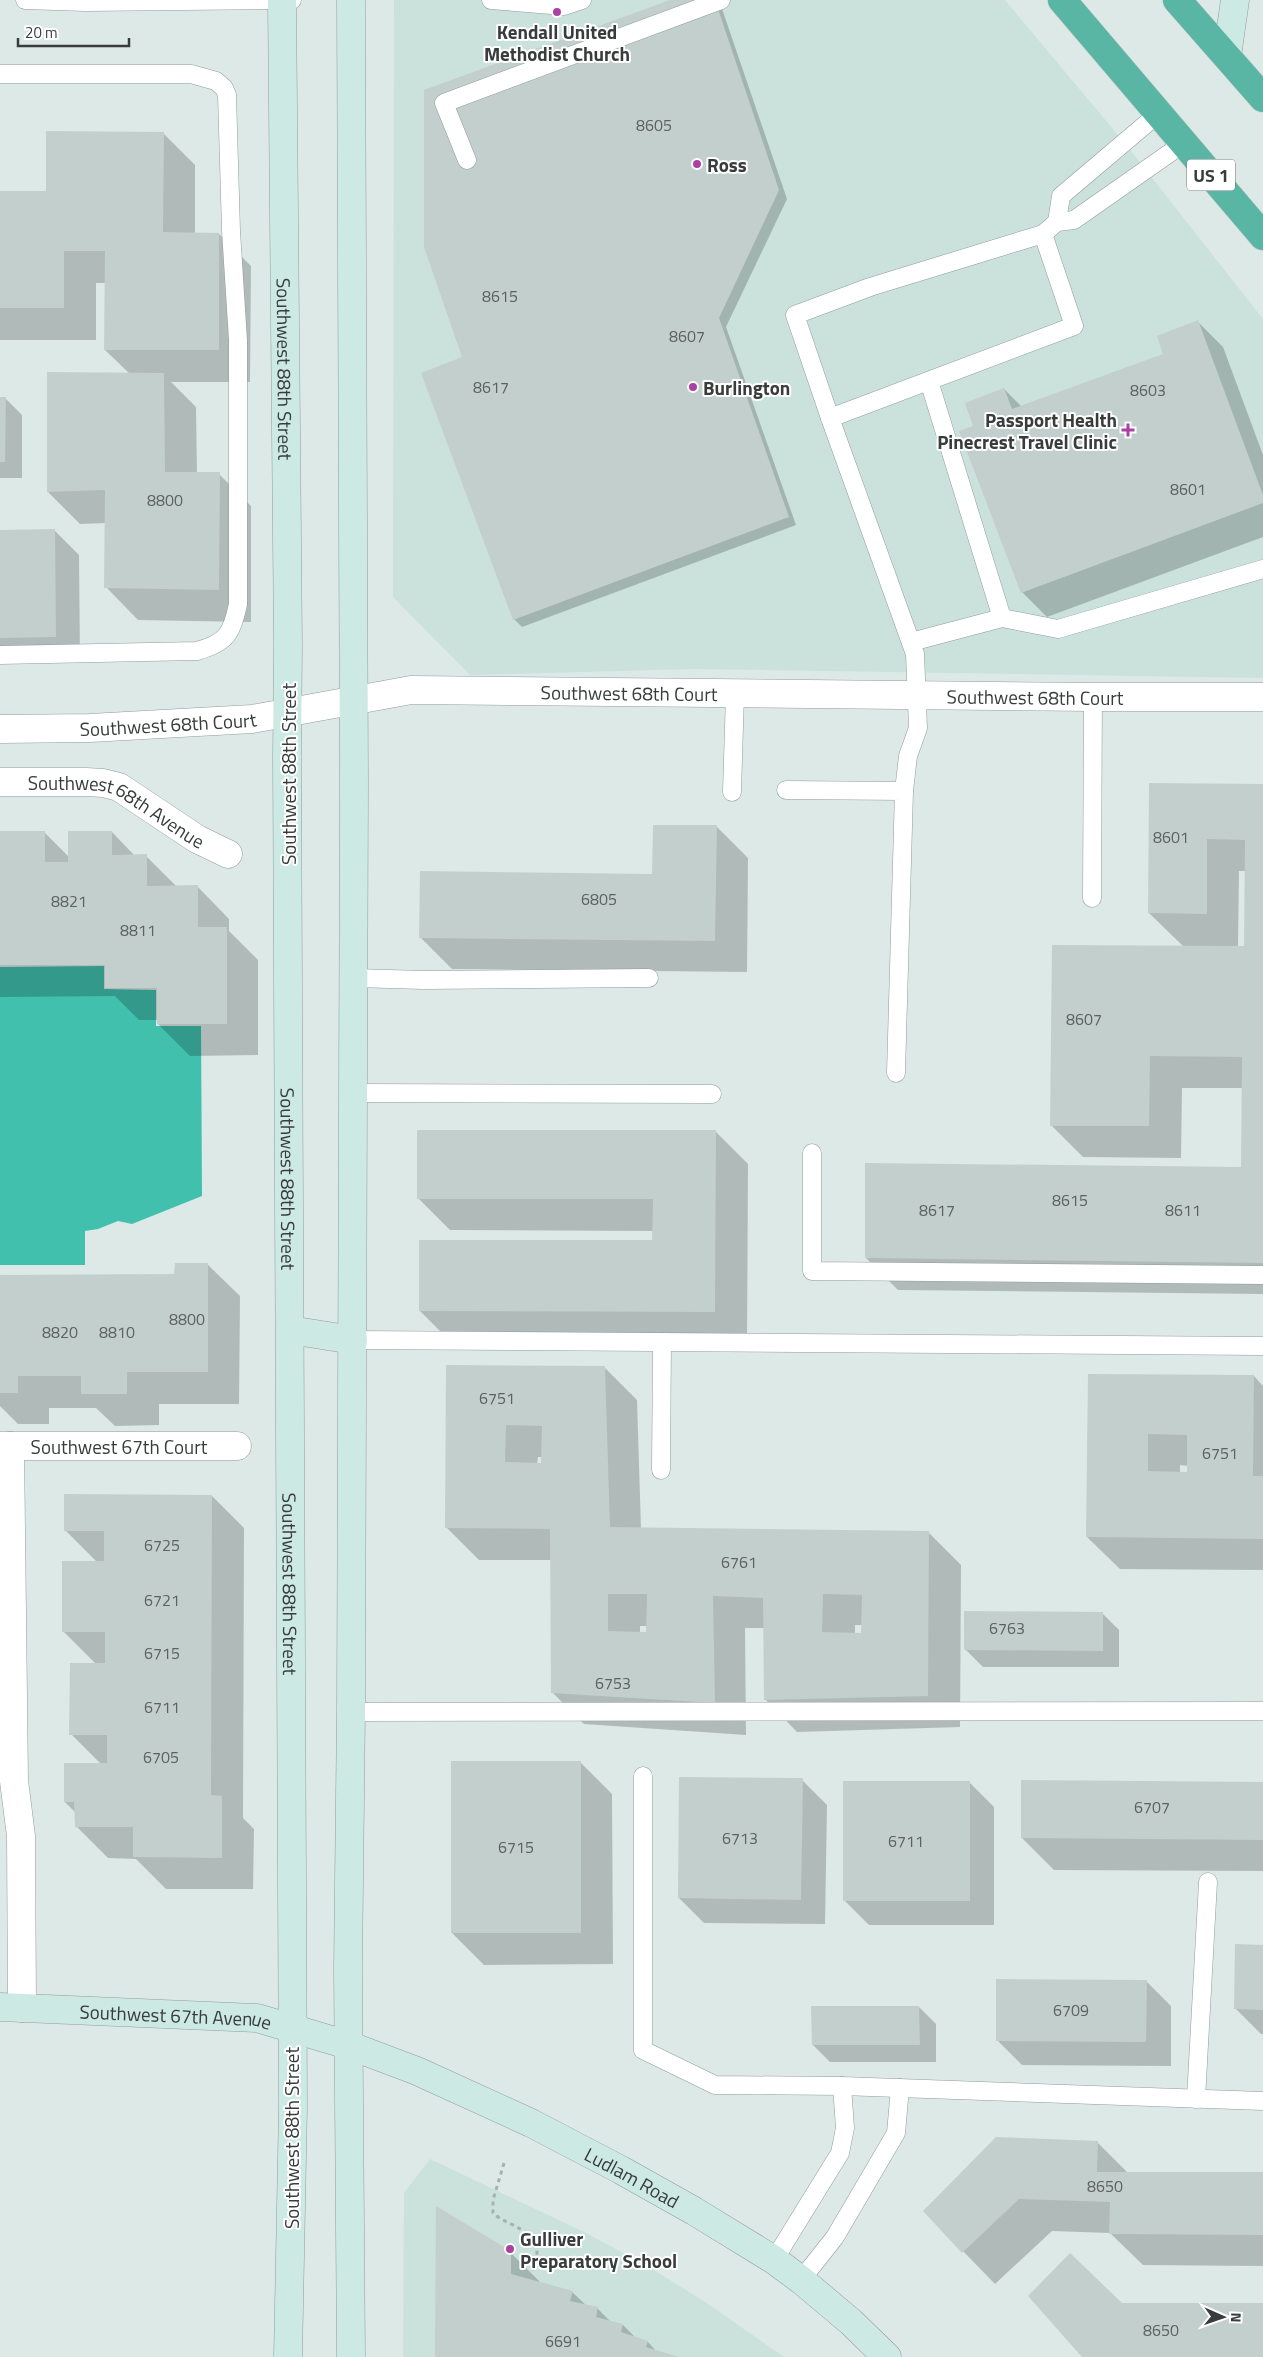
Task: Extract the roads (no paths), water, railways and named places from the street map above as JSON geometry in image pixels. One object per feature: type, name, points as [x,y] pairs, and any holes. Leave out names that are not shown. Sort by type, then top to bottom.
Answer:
[{"type":"highway","name":"US 1","points":[[1062,0],[1263,236]]},
{"type":"highway","points":[[1177,0],[1263,98]]},
{"type":"street","points":[[350,0],[354,978],[352,1712],[348,2046],[351,2357]]},
{"type":"street","points":[[1227,56],[1235,0]]},
{"type":"street","name":"Southwest 88th Street","points":[[286,1],[291,2027],[293,2107],[288,2357]]},
{"type":"street","name":"Southwest 68th Court","points":[[0,729],[90,728],[230,720],[287,713],[411,690],[1263,697]]},
{"type":"street","name":"Southwest 68th Avenue","points":[[0,782],[86,782],[103,783],[119,788],[198,839],[228,854]]},
{"type":"street","points":[[290,1330],[353,1340]]},
{"type":"street","points":[[5,1446],[7,1789],[21,1836],[11,2008]]},
{"type":"street","name":"Southwest 67th Court","points":[[5,1446],[237,1446]]},
{"type":"street","name":"Southwest 67th Avenue","points":[[11,2008],[236,2015],[257,2018],[291,2027],[348,2046]]},
{"type":"street","name":"Ludlam Road","points":[[348,2046],[435,2078],[532,2123],[678,2202],[774,2260],[851,2322],[888,2357]]},
{"type":"lane","points":[[25,0],[286,1]]},
{"type":"lane","points":[[491,0],[512,4],[564,6],[582,0]]},
{"type":"lane","points":[[467,160],[444,103],[721,0]]},
{"type":"lane","points":[[0,74],[172,73],[205,77],[216,81],[224,88],[226,95],[238,340],[238,604],[235,621],[227,638],[214,646],[197,651],[0,655]]},
{"type":"lane","points":[[1058,222],[1062,196],[1159,113]]},
{"type":"lane","points":[[896,1073],[904,791],[908,756],[918,728],[915,654],[795,315],[870,287],[1044,234],[1058,222],[1074,220],[1184,143]]},
{"type":"lane","points":[[830,418],[1074,326],[1044,234]]},
{"type":"lane","points":[[929,381],[1002,618]]},
{"type":"lane","points":[[911,642],[1002,618],[1058,629],[1263,569]]},
{"type":"lane","points":[[732,792],[735,694]]},
{"type":"lane","points":[[1092,898],[1093,697]]},
{"type":"lane","points":[[786,790],[904,791]]},
{"type":"lane","points":[[354,978],[424,980],[649,978]]},
{"type":"lane","points":[[353,1093],[712,1094]]},
{"type":"lane","points":[[812,1153],[812,1271],[1263,1275]]},
{"type":"lane","points":[[353,1340],[1263,1346]]},
{"type":"lane","points":[[661,1470],[662,1342]]},
{"type":"lane","points":[[352,1712],[1263,1711]]},
{"type":"lane","points":[[643,1776],[643,2050],[715,2084],[842,2086],[1263,2101]]},
{"type":"lane","points":[[1196,2099],[1208,1882]]},
{"type":"lane","points":[[774,2260],[840,2153],[845,2128],[842,2086]]},
{"type":"lane","points":[[800,2280],[835,2237],[896,2133],[900,2088]]},
{"type":"place","name":"Kendall United Methodist Church","points":[[557,12]]},
{"type":"place","name":"Ross","points":[[697,164]]},
{"type":"place","name":"Burlington","points":[[693,387]]},
{"type":"place","name":"Passport Health Pinecrest Travel Clinic","points":[[1128,430]]},
{"type":"place","name":"Gulliver Preparatory School","points":[[510,2249]]}]
